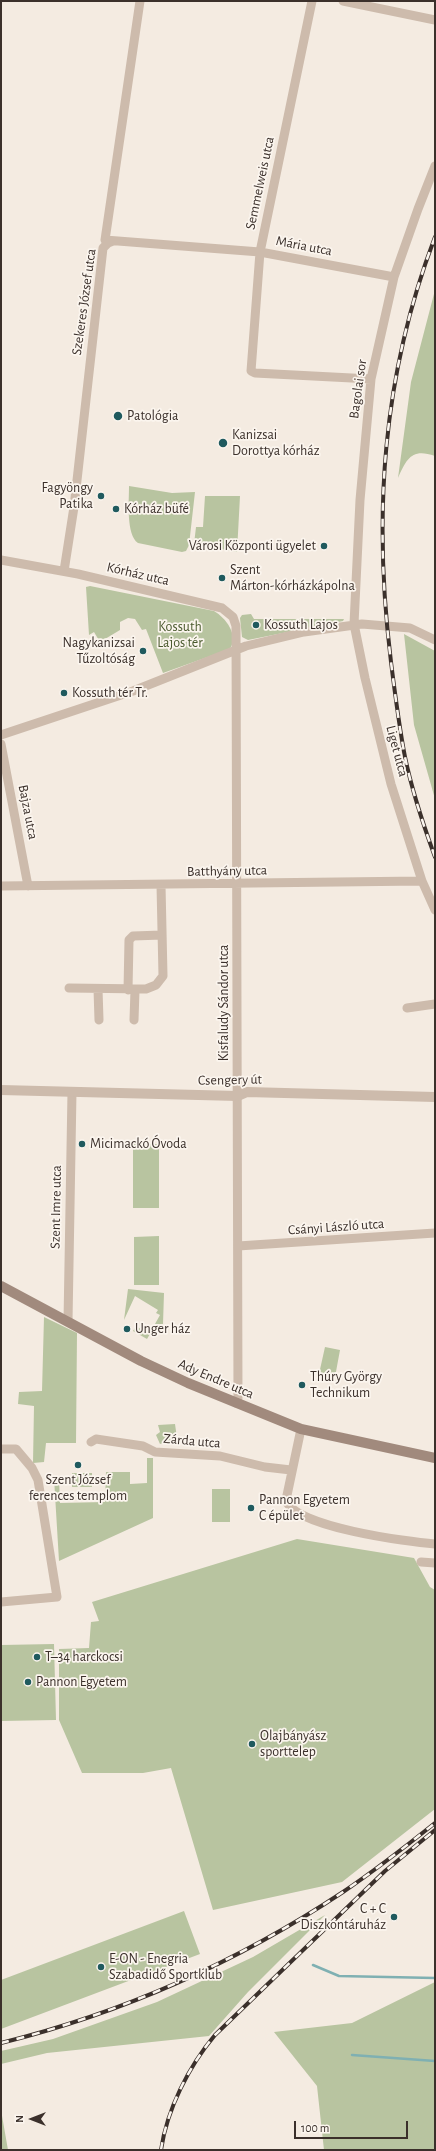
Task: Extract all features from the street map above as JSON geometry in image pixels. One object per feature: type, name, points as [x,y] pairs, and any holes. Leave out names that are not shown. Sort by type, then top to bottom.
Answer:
[{"type":"main road","name":"Ady Endre utca","points":[[1,1286],[188,1384],[301,1429],[435,1458]]},
{"type":"street","name":"Szekeres József utca","points":[[113,241],[106,241],[105,237],[140,1]]},
{"type":"street","name":"Semmelweis utca","points":[[312,1],[260,252],[252,372],[371,379]]},
{"type":"street","points":[[343,1],[435,20]]},
{"type":"street","name":"Bagolai sor","points":[[358,624],[360,500],[371,379],[394,277],[435,166]]},
{"type":"street","name":"Szekeres József utca","points":[[64,571],[77,480],[103,248],[113,241]]},
{"type":"street","name":"Mária utca","points":[[113,241],[260,252],[394,277]]},
{"type":"street","name":"Kórház utca","points":[[1,560],[64,571],[222,608],[233,617],[236,626],[237,650]]},
{"type":"street","points":[[1,735],[132,691],[237,650],[304,632],[358,624],[410,628],[435,640]]},
{"type":"street","name":"Liget utca","points":[[358,624],[365,678],[390,777],[422,881]]},
{"type":"street","name":"Kisfaludy Sándor utca","points":[[236,1403],[238,1398],[237,650]]},
{"type":"street","name":"Bajza utca","points":[[1,744],[28,886]]},
{"type":"street","points":[[422,881],[435,910]]},
{"type":"street","name":"Batthyány utca","points":[[1,886],[237,885],[422,881]]},
{"type":"street","points":[[68,988],[131,990],[152,987],[160,981],[163,976],[161,885]]},
{"type":"street","points":[[134,1020],[131,990],[130,938],[139,935],[162,935]]},
{"type":"street","points":[[98,989],[99,1020]]},
{"type":"street","points":[[407,1008],[435,1004]]},
{"type":"street","name":"Csengery út","points":[[1,1090],[238,1096],[247,1092],[435,1097]]},
{"type":"street","name":"Szent Imre utca","points":[[68,1321],[72,1092]]},
{"type":"street","name":"Csányi László utca","points":[[238,1246],[435,1233]]},
{"type":"street","points":[[301,1429],[291,1470],[286,1500],[287,1505],[305,1515],[354,1533],[393,1540],[435,1544]]},
{"type":"street","name":"Zárda utca","points":[[91,1442],[96,1439],[135,1444],[155,1452],[220,1456],[265,1467],[291,1470]]},
{"type":"street","points":[[1,1449],[16,1449],[32,1468],[38,1480],[57,1597],[1,1602]]},
{"type":"street","points":[[421,1562],[435,1563]]},
{"type":"green space","points":[[435,290],[435,456],[421,453],[411,456],[404,465],[398,478],[411,382]]},
{"type":"green space","points":[[129,486],[172,493],[195,492],[189,545],[186,551],[182,552],[138,543],[134,539],[129,517]]},
{"type":"green space","points":[[205,496],[240,496],[237,552],[194,544],[196,527],[203,527]]},
{"type":"green space","name":"Kossuth Lajos tér","points":[[90,586],[214,611],[227,622],[230,627],[233,638],[230,649],[163,673],[146,629],[142,630],[135,619],[128,618],[120,622],[120,630],[100,642],[94,632],[89,635],[86,587]]},
{"type":"green space","name":"Kossuth Lajos tér","points":[[251,614],[254,619],[344,619],[343,621],[248,640],[242,637],[240,618],[242,615]]},
{"type":"green space","points":[[404,634],[435,651],[435,799],[414,725]]},
{"type":"green space","points":[[133,1144],[159,1144],[159,1208],[133,1208]]},
{"type":"green space","points":[[159,1236],[159,1285],[134,1285],[134,1237]]},
{"type":"green space","points":[[128,1289],[164,1293],[163,1324],[155,1324],[160,1315],[156,1313],[158,1310],[135,1296],[124,1320]]},
{"type":"green space","points":[[44,1317],[77,1333],[76,1443],[46,1443],[44,1462],[33,1463],[34,1406],[18,1404],[19,1392],[42,1391]]},
{"type":"green space","points":[[136,1326],[150,1334],[147,1339],[133,1331]]},
{"type":"green space","points":[[325,1347],[340,1350],[335,1377],[319,1374]]},
{"type":"green space","points":[[175,1424],[177,1438],[160,1444],[156,1435],[160,1432],[158,1425]]},
{"type":"green space","points":[[147,1458],[153,1458],[153,1518],[59,1561],[54,1478],[59,1478],[60,1503],[105,1502],[106,1472],[130,1472],[130,1484],[147,1483]]},
{"type":"green space","points":[[72,1473],[92,1473],[92,1487],[72,1487]]},
{"type":"green space","points":[[212,1489],[230,1489],[230,1522],[212,1522]]},
{"type":"green space","name":"Olajbányász sporttelep","points":[[297,1539],[414,1558],[430,1587],[435,1590],[435,1809],[342,1882],[213,1910],[171,1768],[143,1773],[82,1773],[59,1720],[59,1649],[89,1648],[91,1622],[99,1621],[92,1602]]},
{"type":"green space","name":"Pannon Egyetem","points":[[54,1644],[56,1720],[1,1721],[1,1645]]},
{"type":"green space","name":"E-ON - Enegria Szabadidő Sportklub","points":[[184,1911],[200,1954],[1,2029],[1,1980]]},
{"type":"green space","points":[[325,1915],[248,1992],[209,2036],[47,2053],[1,2064],[1,2051],[53,2039],[157,2002],[253,1957]]},
{"type":"green space","points":[[435,1982],[435,2150],[324,2150],[317,2086],[274,2032],[352,2023]]},
{"type":"green space","points":[[1,2110],[8,2150],[1,2150]]},
{"type":"waterway","points":[[313,1965],[339,1976],[435,1978]]},
{"type":"waterway","points":[[352,2055],[435,2061]]},
{"type":"railway","points":[[435,237],[417,289],[403,342],[393,394],[386,447],[383,500],[383,554],[386,608],[397,710],[414,795],[435,857]]},
{"type":"railway","points":[[1,2043],[46,2031],[135,2000],[221,1962],[263,1940],[343,1892],[389,1859],[435,1823]]},
{"type":"railway","points":[[161,2150],[168,2119],[180,2089],[196,2060],[215,2035],[385,1871],[435,1830]]},
{"type":"place","name":"Patológia","points":[[118,416]]},
{"type":"place","name":"Kanizsai Dorottya kórház","points":[[223,443]]},
{"type":"place","name":"Fagyöngy Patika","points":[[101,496]]},
{"type":"place","name":"Kórház büfé","points":[[116,509]]},
{"type":"place","name":"Városi Központi ügyelet","points":[[324,546]]},
{"type":"place","name":"Szent Márton-kórházkápolna","points":[[222,578]]},
{"type":"place","name":"Kossuth Lajos","points":[[256,625]]},
{"type":"place","name":"Nagykanizsai Tűzoltóság","points":[[143,651]]},
{"type":"place","name":"Kossuth tér Tr.","points":[[64,693]]},
{"type":"place","name":"Micimackó Óvoda","points":[[82,1144]]},
{"type":"place","name":"Unger ház","points":[[127,1329]]},
{"type":"place","name":"Thúry György Technikum","points":[[302,1385]]},
{"type":"place","name":"Szent József ferences templom","points":[[78,1465]]},
{"type":"place","name":"Pannon Egyetem C épület","points":[[251,1508]]},
{"type":"place","name":"T–34 harckocsi","points":[[37,1657]]},
{"type":"place","name":"Pannon Egyetem","points":[[28,1682]]},
{"type":"place","name":"Olajbányász sporttelep","points":[[252,1744]]},
{"type":"place","name":"C + C Diszkontáruház","points":[[394,1917]]},
{"type":"place","name":"E-ON - Enegria Szabadidő Sportklub","points":[[101,1967]]}]
